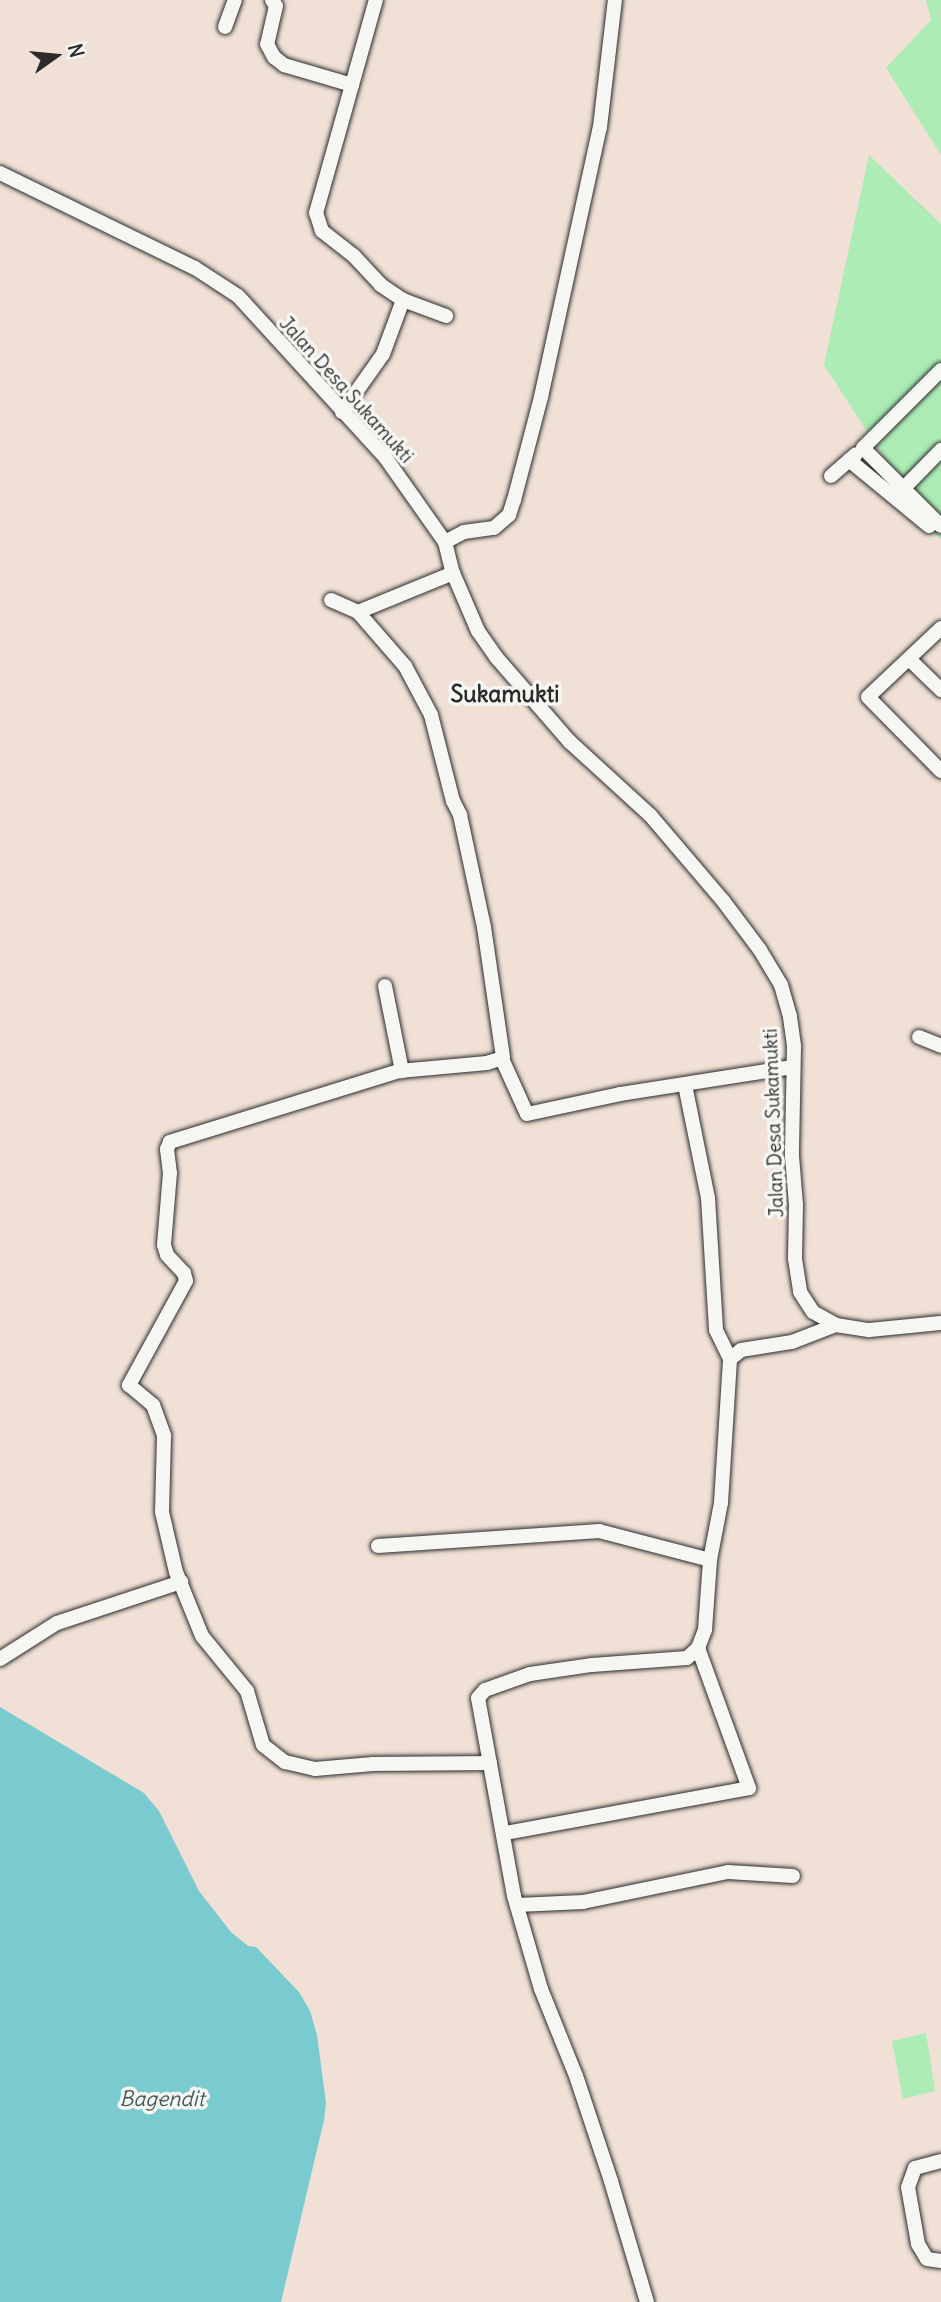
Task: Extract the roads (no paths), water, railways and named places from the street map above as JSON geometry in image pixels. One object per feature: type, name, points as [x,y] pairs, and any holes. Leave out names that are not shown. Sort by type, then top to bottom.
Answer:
[{"type":"street","points":[[225,27],[235,0]]},
{"type":"street","points":[[272,0],[276,6],[267,44],[274,57],[284,65],[352,85]]},
{"type":"street","points":[[376,0],[316,213],[317,221],[323,231],[354,256],[381,285],[402,300],[446,316]]},
{"type":"street","points":[[446,542],[464,532],[494,528],[509,514],[514,500],[541,397],[600,127],[615,0]]},
{"type":"street","name":"Jalan Desa Sukamukti","points":[[0,173],[195,268],[238,296],[384,457],[446,542],[453,573],[478,631],[496,657],[570,743],[650,815],[760,950],[781,985],[790,1017],[795,1259],[800,1292],[813,1312],[835,1325],[869,1330],[941,1323]]},
{"type":"street","points":[[342,412],[383,354],[402,300]]},
{"type":"street","points":[[831,476],[941,370]]},
{"type":"street","points":[[863,448],[899,493],[941,532]]},
{"type":"street","points":[[899,493],[941,450]]},
{"type":"street","points":[[849,460],[899,493]]},
{"type":"street","points":[[358,612],[453,573]]},
{"type":"street","points":[[331,600],[358,612],[405,666],[431,715],[453,801],[460,815],[484,927],[502,1059],[527,1114],[792,1067]]},
{"type":"street","points":[[941,628],[868,697],[941,771]]},
{"type":"street","points":[[909,659],[941,690]]},
{"type":"street","points":[[385,986],[402,1071]]},
{"type":"street","points":[[919,1037],[941,1046]]},
{"type":"street","points":[[489,1763],[373,1764],[315,1769],[285,1762],[263,1745],[247,1691],[202,1636],[181,1582],[163,1521],[164,1436],[153,1405],[129,1385],[186,1278],[167,1255],[164,1245],[170,1173],[167,1149],[170,1142],[402,1071],[487,1063],[502,1059]]},
{"type":"street","points":[[647,2302],[611,2181],[576,2076],[541,1989],[517,1905],[478,1698],[485,1690],[530,1674],[592,1665],[687,1658],[698,1647],[705,1630],[710,1560],[721,1503],[730,1359],[716,1330],[708,1198],[685,1085]]},
{"type":"street","points":[[730,1359],[741,1350],[792,1342],[835,1325]]},
{"type":"street","points":[[378,1546],[599,1531],[710,1560]]},
{"type":"street","points":[[0,1659],[57,1623],[181,1582]]},
{"type":"street","points":[[505,1833],[749,1788],[698,1647]]},
{"type":"street","points":[[517,1905],[583,1902],[727,1872],[793,1877]]},
{"type":"street","points":[[941,2161],[915,2168],[908,2187],[918,2244],[927,2259],[941,2261]]},
{"type":"water","name":"Bagendit","points":[[0,1707],[144,1793],[159,1811],[199,1891],[231,1932],[248,1946],[256,1947],[299,1992],[310,2011],[317,2035],[326,2103],[281,2302],[0,2302]]},
{"type":"district","name":"Sukamukti","points":[[505,694]]}]
